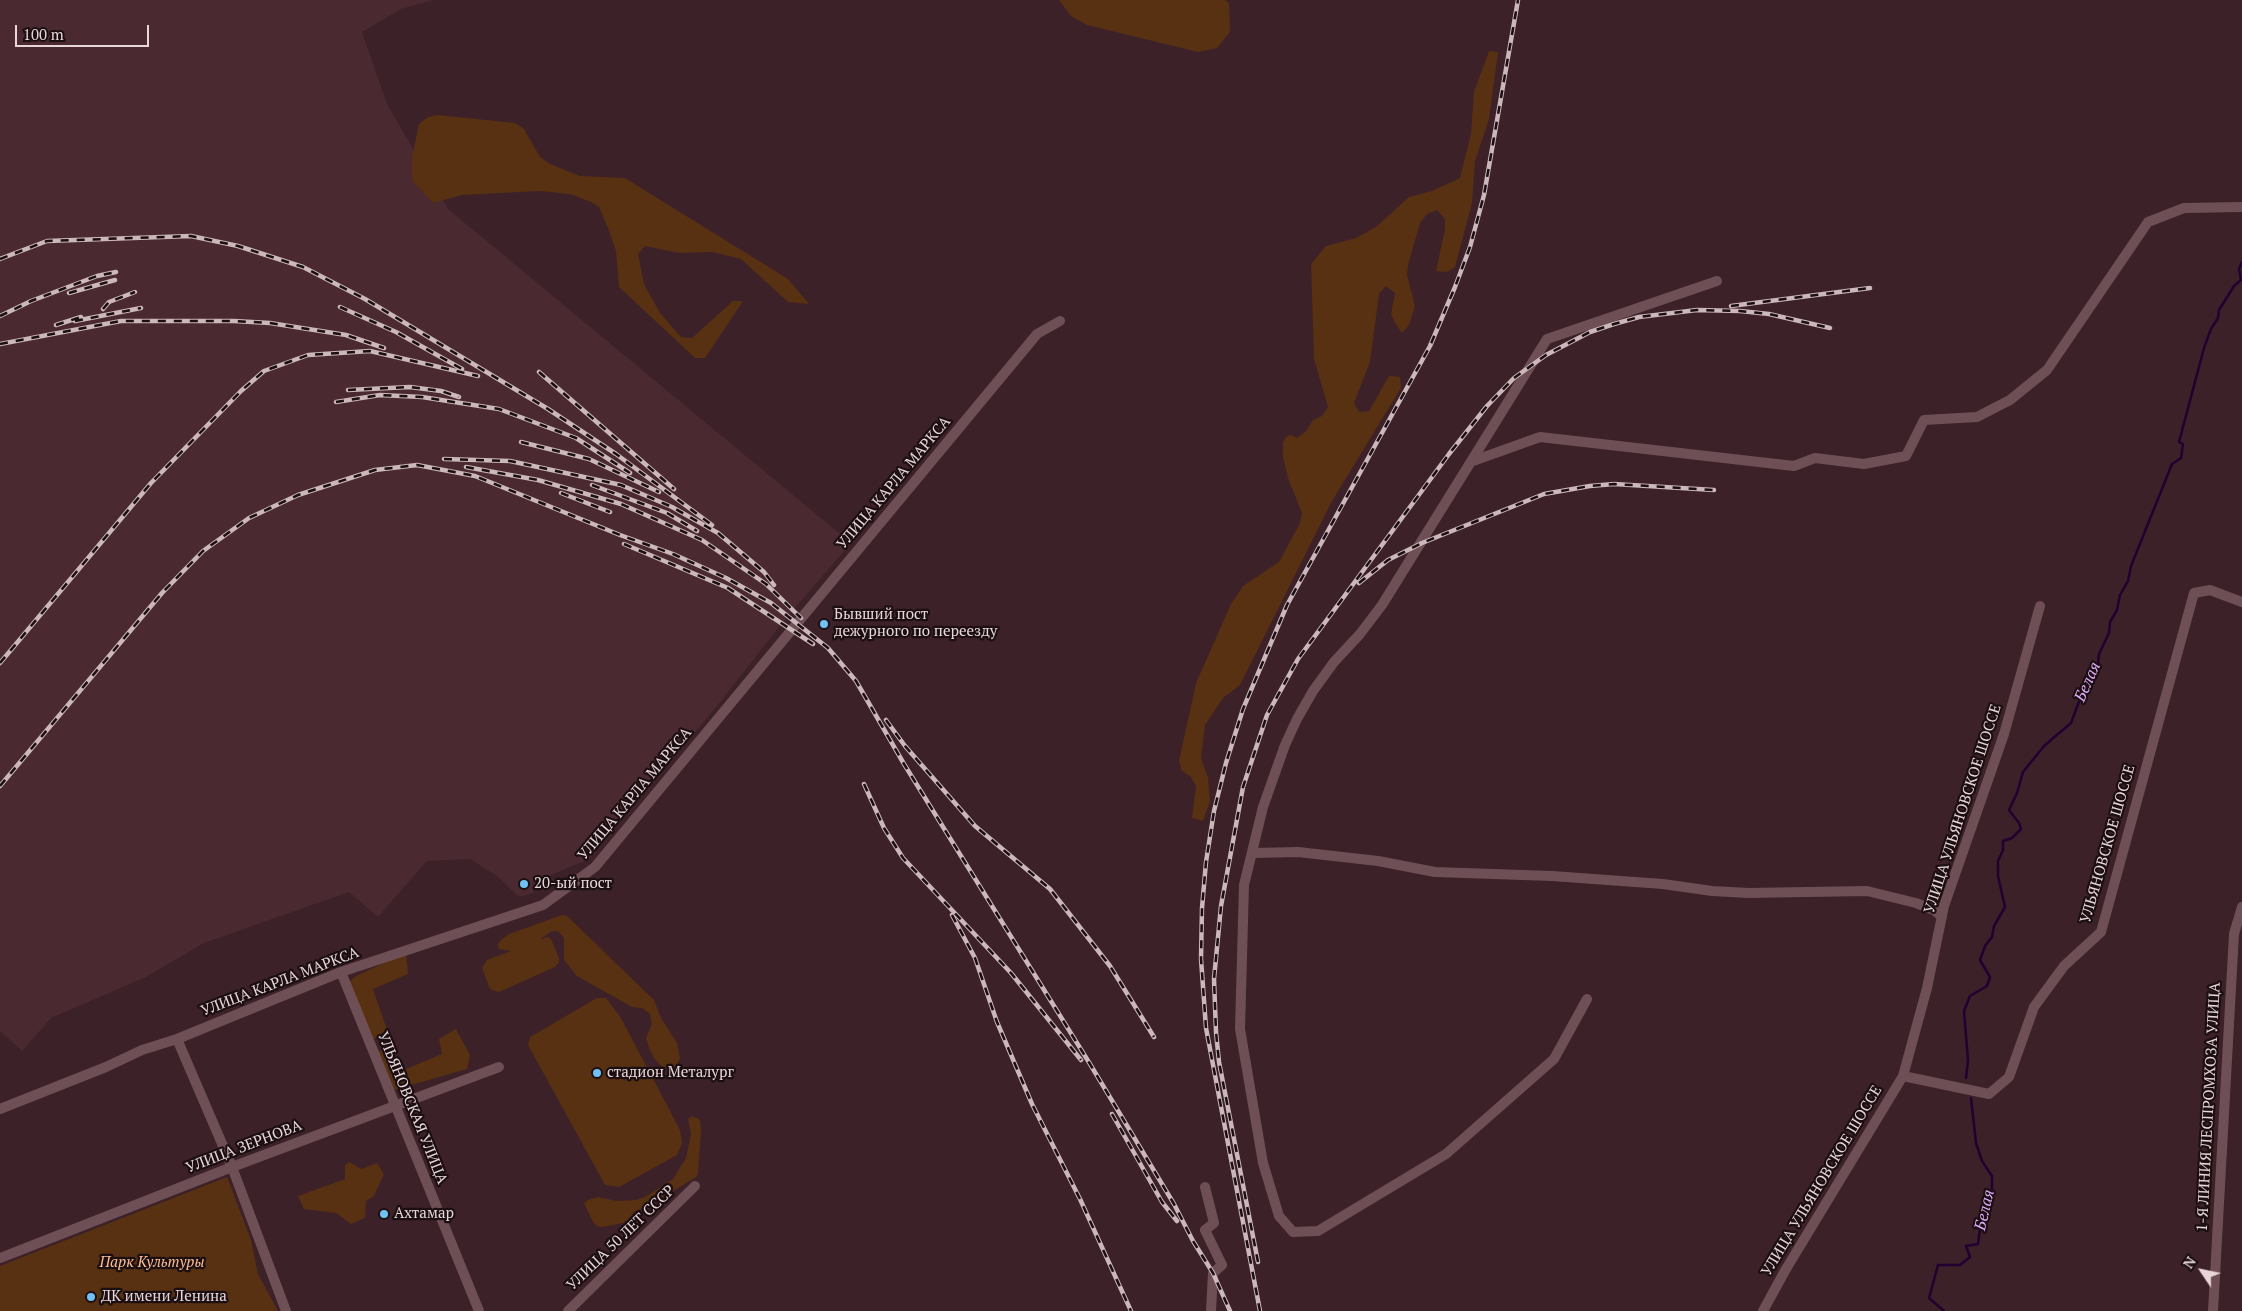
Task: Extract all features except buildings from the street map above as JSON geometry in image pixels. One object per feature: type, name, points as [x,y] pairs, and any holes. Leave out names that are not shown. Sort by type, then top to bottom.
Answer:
[{"type":"street","points":[[1473,461],[1540,437],[1794,466],[1815,458],[1864,464],[1906,456],[1924,420],[1977,417],[2010,400],[2047,370],[2148,222],[2184,208],[2242,207]]},
{"type":"street","points":[[1587,999],[1554,1059],[1446,1154],[1318,1231],[1293,1232],[1279,1216],[1263,1163],[1240,1029],[1244,885],[1263,806],[1285,745],[1297,719],[1312,691],[1382,605],[1547,339],[1717,281]]},
{"type":"street","name":"УЛИЦА КАРЛА МАРКСА","points":[[0,1109],[106,1067],[142,1050],[177,1039],[341,972],[543,905],[595,867],[1037,334],[1060,321]]},
{"type":"street","name":"УЛЬЯНОВСКОЕ ШОССЕ","points":[[1903,1076],[1989,1094],[2009,1077],[2034,1007],[2064,966],[2101,932],[2194,592],[2210,590],[2242,602]]},
{"type":"street","name":"УЛИЦА УЛЬЯНОВСКОЕ ШОССЕ","points":[[1763,1311],[1786,1269],[1903,1076],[1927,988],[1942,917],[2004,734],[2040,606]]},
{"type":"street","points":[[1253,852],[1298,852],[1378,861],[1435,872],[1552,876],[1663,884],[1730,892],[1805,894],[1867,891],[1916,902],[1934,910],[1942,917]]},
{"type":"street","name":"1-Я ЛИНИЯ ЛЕСПРОМХОЗА УЛИЦА","points":[[2213,1311],[2234,934],[2242,907]]},
{"type":"street","name":"УЛЬЯНОВСКАЯ УЛИЦА","points":[[341,972],[479,1311]]},
{"type":"street","points":[[177,1039],[232,1167],[286,1311]]},
{"type":"street","name":"УЛИЦА ЗЕРНОВА","points":[[0,1258],[232,1167],[395,1108],[499,1067]]},
{"type":"street","name":"УЛИЦА 50 ЛЕТ СССР","points":[[568,1311],[695,1186]]},
{"type":"street","points":[[1205,1187],[1214,1223],[1205,1230],[1222,1265],[1213,1273],[1211,1311]]},
{"type":"shaded area","points":[[0,0],[433,0],[401,9],[362,32],[387,104],[448,209],[851,543],[786,618],[721,701],[589,859],[536,881],[533,893],[519,897],[497,876],[470,859],[427,861],[378,917],[349,892],[204,943],[146,977],[51,1018],[22,1051],[0,1031]]},
{"type":"green space","points":[[1059,0],[1225,0],[1229,3],[1230,32],[1217,48],[1198,52],[1087,25],[1071,16]]},
{"type":"green space","points":[[1489,51],[1498,52],[1489,119],[1475,161],[1472,203],[1455,267],[1447,272],[1436,271],[1445,229],[1445,219],[1437,210],[1427,214],[1420,223],[1408,265],[1407,275],[1415,306],[1409,325],[1402,333],[1395,323],[1391,314],[1395,293],[1386,286],[1379,294],[1370,362],[1354,403],[1359,412],[1369,411],[1389,376],[1400,377],[1401,388],[1332,501],[1240,685],[1223,698],[1205,725],[1201,758],[1208,778],[1210,801],[1203,821],[1192,818],[1196,786],[1191,777],[1182,771],[1179,761],[1196,683],[1231,604],[1243,586],[1279,562],[1300,523],[1302,513],[1289,481],[1283,458],[1283,443],[1286,437],[1290,435],[1297,438],[1306,431],[1313,420],[1322,416],[1328,407],[1314,359],[1311,264],[1326,246],[1356,238],[1376,227],[1409,197],[1432,191],[1460,178],[1471,134],[1474,92]]},
{"type":"green space","points":[[438,115],[515,123],[524,129],[540,157],[550,164],[580,176],[625,178],[788,279],[809,304],[788,302],[741,259],[712,252],[679,253],[645,246],[638,254],[644,284],[660,313],[681,337],[692,338],[733,301],[743,301],[705,358],[695,358],[619,287],[616,251],[599,207],[591,202],[570,194],[540,191],[462,195],[433,203],[412,180],[412,157],[419,124],[428,117]]},
{"type":"green space","points":[[562,915],[567,916],[654,1000],[661,1018],[677,1043],[680,1058],[675,1069],[670,1070],[661,1066],[649,1048],[646,1038],[652,1024],[650,1014],[642,1008],[632,1007],[577,976],[564,960],[564,938],[558,931],[552,931],[540,939],[549,937],[551,939],[559,958],[559,962],[555,967],[499,992],[490,989],[482,968],[487,960],[511,951],[499,949],[498,944],[501,940],[509,934]]},
{"type":"green space","points":[[406,953],[408,974],[373,989],[387,1030],[373,1040],[349,982],[356,976]]},
{"type":"green space","name":"стадион Металург","points":[[597,998],[606,998],[621,1018],[680,1130],[682,1143],[677,1155],[619,1187],[605,1185],[528,1045],[530,1037]]},
{"type":"green space","points":[[456,1029],[470,1055],[467,1069],[394,1090],[376,1053],[390,1045],[399,1072],[442,1054],[439,1039]]},
{"type":"green space","points":[[692,1116],[700,1120],[701,1130],[698,1173],[696,1177],[650,1205],[634,1212],[623,1223],[602,1227],[597,1226],[593,1222],[584,1203],[588,1200],[598,1197],[617,1201],[636,1200],[645,1197],[673,1179],[686,1158],[691,1134],[688,1119]]},
{"type":"green space","points":[[349,1162],[361,1169],[377,1163],[384,1174],[374,1196],[366,1201],[365,1218],[351,1224],[336,1213],[304,1209],[298,1196],[345,1179],[345,1165]]},
{"type":"green space","name":"Парк Культуры","points":[[227,1177],[251,1240],[258,1274],[278,1311],[0,1311],[0,1266]]},
{"type":"waterway","name":"Белая","points":[[1966,1078],[1968,1060],[1964,1011],[1970,996],[1987,986],[1990,977],[1980,960],[1985,946],[1992,937],[1994,926],[2005,907],[1998,876],[1998,861],[2003,850],[2003,841],[2012,838],[2021,829],[2019,823],[2009,810],[2017,793],[2023,772],[2044,746],[2071,723],[2089,675],[2098,664],[2099,654],[2109,633],[2110,622],[2117,610],[2120,595],[2128,581],[2131,566],[2172,464],[2181,458],[2183,444],[2179,442],[2204,348],[2211,329],[2218,318],[2219,310],[2234,286],[2241,280],[2239,269],[2242,262]]},
{"type":"waterway","name":"Белая","points":[[1944,1311],[1929,1298],[1938,1265],[1960,1265],[1970,1257],[1966,1246],[1978,1244],[1982,1213],[1992,1194],[1992,1176],[1982,1161],[1976,1143],[1971,1098]]},
{"type":"railway","points":[[1260,1311],[1206,1028],[1201,959],[1202,908],[1206,862],[1214,811],[1226,763],[1243,709],[1287,605],[1430,346],[1470,247],[1484,195],[1518,0]]},
{"type":"railway","points":[[0,259],[47,241],[191,236],[238,246],[303,267],[365,299],[548,409],[616,454],[712,525]]},
{"type":"railway","points":[[0,316],[31,301],[97,276],[116,272]]},
{"type":"railway","points":[[69,293],[115,280]]},
{"type":"railway","points":[[1731,306],[1870,288]]},
{"type":"railway","points":[[103,309],[109,302],[135,292]]},
{"type":"railway","points":[[340,307],[396,332],[462,369]]},
{"type":"railway","points":[[75,321],[141,308]]},
{"type":"railway","points":[[1258,1262],[1219,1062],[1214,979],[1221,906],[1243,787],[1267,715],[1298,659],[1449,454],[1487,406],[1514,378],[1546,355],[1590,332],[1614,324],[1639,317],[1697,310],[1769,314],[1830,328]]},
{"type":"railway","points":[[56,325],[81,317]]},
{"type":"railway","points":[[0,344],[121,321],[234,321],[270,323],[346,335],[384,348]]},
{"type":"railway","points":[[0,663],[151,483],[241,391],[264,371],[308,355],[370,351],[478,376]]},
{"type":"railway","points":[[539,372],[674,489]]},
{"type":"railway","points":[[348,390],[410,387],[441,391],[459,397]]},
{"type":"railway","points":[[336,402],[380,395],[422,397],[499,409],[576,438],[630,473]]},
{"type":"railway","points":[[521,442],[589,459],[659,492]]},
{"type":"railway","points":[[444,459],[510,461],[621,485],[672,507],[718,533],[764,572],[774,585]]},
{"type":"railway","points":[[0,786],[162,593],[203,551],[249,518],[298,495],[375,470],[417,465],[475,476],[620,535],[673,554],[726,578],[771,603],[828,648],[856,681],[904,764],[1090,1064],[1174,1204],[1193,1241],[1213,1273],[1230,1311]]},
{"type":"railway","points":[[466,467],[538,480],[621,504],[702,540],[766,584],[801,618]]},
{"type":"railway","points":[[1359,583],[1388,560],[1422,543],[1544,494],[1614,484],[1714,490]]},
{"type":"railway","points":[[592,485],[667,513],[697,531]]},
{"type":"railway","points":[[561,493],[610,512]]},
{"type":"railway","points":[[624,544],[728,588],[813,644]]},
{"type":"railway","points":[[886,720],[905,746],[975,826],[1050,889],[1110,966],[1154,1037]]},
{"type":"railway","points":[[864,784],[884,828],[903,858],[1011,973],[1081,1060]]},
{"type":"railway","points":[[952,915],[975,958],[997,1022],[1032,1104],[1080,1199],[1131,1311]]},
{"type":"railway","points":[[1112,1114],[1162,1202],[1177,1221]]},
{"type":"place","name":"Бывший пост дежурного по переезду","points":[[824,624]]},
{"type":"place","name":"20-ый пост","points":[[524,884]]},
{"type":"place","name":"стадион Металург","points":[[597,1073]]},
{"type":"place","name":"Ахтамар","points":[[384,1214]]},
{"type":"place","name":"ДК имени Ленина","points":[[91,1297]]}]
